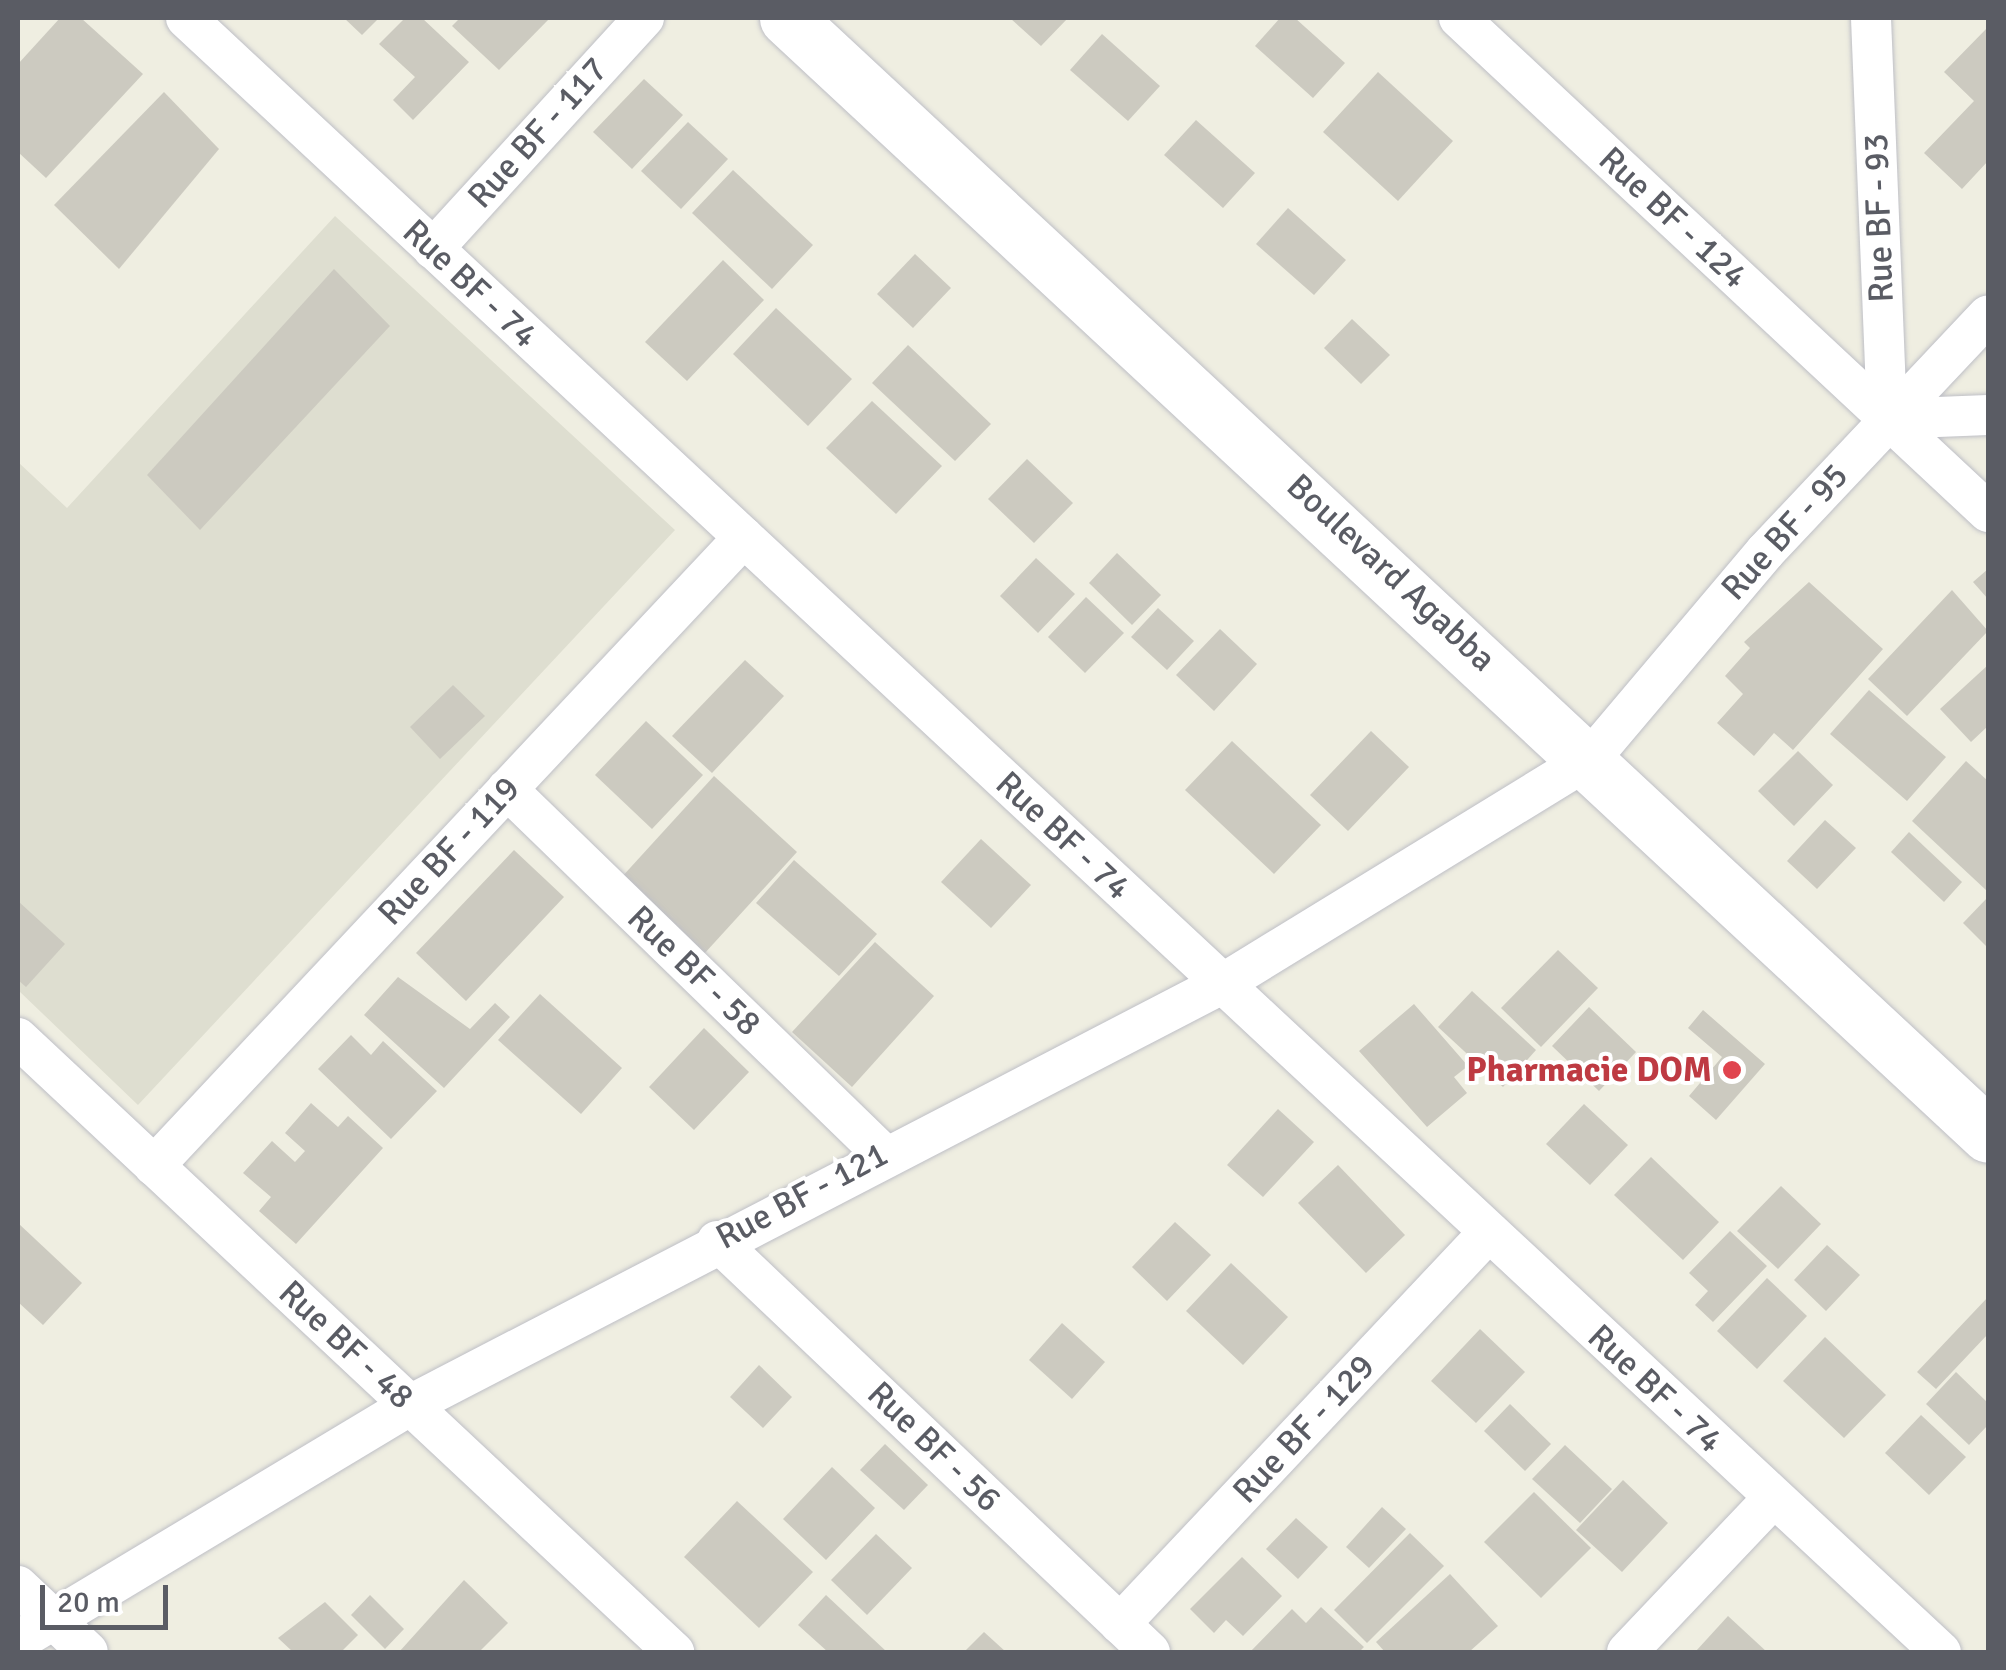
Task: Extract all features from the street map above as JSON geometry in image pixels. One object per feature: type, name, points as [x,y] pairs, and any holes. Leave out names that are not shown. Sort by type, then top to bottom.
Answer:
[{"type":"main road","name":"Boulevard Agabba","points":[[787,18],[1591,758],[1988,1135]]},
{"type":"street","name":"Rue BF - 74","points":[[186,18],[1487,1234],[1941,1652]]},
{"type":"street","name":"Rue BF - 117","points":[[433,249],[644,18]]},
{"type":"street","name":"Rue BF - 124","points":[[1459,18],[1988,512]]},
{"type":"street","name":"Rue BF - 93","points":[[1871,18],[1888,419]]},
{"type":"street","name":"Rue BF - 95","points":[[1591,758],[1888,419],[1988,315]]},
{"type":"street","points":[[1888,419],[1988,415]]},
{"type":"street","name":"Rue BF - 119","points":[[154,1166],[744,537]]},
{"type":"street","name":"Rue BF - 121","points":[[18,1642],[410,1405],[882,1153],[1222,984],[1591,758]]},
{"type":"street","name":"Rue BF - 58","points":[[507,789],[882,1153]]},
{"type":"street","name":"Rue BF - 48","points":[[18,1038],[674,1652]]},
{"type":"street","name":"Rue BF - 129","points":[[1120,1624],[1487,1234]]},
{"type":"street","name":"Rue BF - 56","points":[[717,1241],[1150,1652]]},
{"type":"street","points":[[1627,1652],[1773,1498]]},
{"type":"street","points":[[18,1586],[88,1652]]},
{"type":"shaded area","points":[[335,216],[675,530],[138,1105],[18,990],[18,462],[67,508]]},
{"type":"building","points":[[60,18],[81,18],[143,74],[46,178],[18,152],[18,64]]},
{"type":"building","points":[[344,18],[379,18],[362,35]]},
{"type":"building","points":[[405,18],[422,18],[469,62],[413,120],[393,100],[415,77],[379,44]]},
{"type":"building","points":[[460,18],[550,18],[499,70],[452,26]]},
{"type":"building","points":[[1010,18],[1068,18],[1041,46]]},
{"type":"building","points":[[1280,18],[1295,18],[1345,63],[1313,98],[1255,46]]},
{"type":"building","points":[[1988,27],[1988,161],[1962,189],[1924,153],[1974,101],[1944,72]]},
{"type":"building","points":[[1102,34],[1160,86],[1128,121],[1070,70]]},
{"type":"building","points":[[1378,72],[1453,141],[1398,201],[1323,132]]},
{"type":"building","points":[[644,79],[683,115],[632,169],[593,132]]},
{"type":"building","points":[[164,92],[219,149],[119,269],[54,205]]},
{"type":"building","points":[[1196,120],[1255,173],[1223,208],[1164,155]]},
{"type":"building","points":[[688,122],[728,159],[681,209],[641,171]]},
{"type":"building","points":[[733,170],[813,245],[772,289],[692,213]]},
{"type":"building","points":[[1288,208],[1346,260],[1314,295],[1256,244]]},
{"type":"building","points":[[915,254],[951,288],[913,328],[877,294]]},
{"type":"building","points":[[723,260],[764,300],[687,381],[645,342]]},
{"type":"building","points":[[334,269],[390,326],[200,530],[147,475]]},
{"type":"building","points":[[776,308],[852,379],[808,426],[733,354]]},
{"type":"building","points":[[1352,319],[1390,355],[1361,384],[1324,348]]},
{"type":"building","points":[[908,345],[991,424],[955,461],[872,383]]},
{"type":"building","points":[[872,401],[942,466],[896,514],[826,448]]},
{"type":"building","points":[[1027,459],[1073,503],[1034,543],[988,499]]},
{"type":"building","points":[[1117,553],[1161,595],[1132,625],[1089,583]]},
{"type":"building","points":[[1036,558],[1075,594],[1038,633],[1000,596]]},
{"type":"building","points":[[1988,569],[1988,599],[1973,582]]},
{"type":"building","points":[[1809,582],[1883,649],[1793,750],[1774,733],[1754,756],[1717,723],[1743,694],[1725,676],[1750,648],[1744,642]]},
{"type":"building","points":[[1952,590],[1988,631],[1907,716],[1868,679]]},
{"type":"building","points":[[1086,597],[1124,633],[1085,673],[1048,637]]},
{"type":"building","points":[[1158,608],[1194,641],[1167,670],[1131,637]]},
{"type":"building","points":[[1220,629],[1257,664],[1214,711],[1176,675]]},
{"type":"building","points":[[745,660],[784,696],[712,773],[672,736]]},
{"type":"building","points":[[1988,665],[1988,726],[1971,742],[1940,709]]},
{"type":"building","points":[[453,685],[485,716],[440,759],[410,727]]},
{"type":"building","points":[[1869,690],[1946,757],[1907,801],[1830,734]]},
{"type":"building","points":[[646,721],[703,775],[652,829],[595,775]]},
{"type":"building","points":[[1371,731],[1409,767],[1348,831],[1310,795]]},
{"type":"building","points":[[1232,741],[1321,825],[1274,874],[1185,790]]},
{"type":"building","points":[[1798,751],[1833,785],[1794,826],[1758,791]]},
{"type":"building","points":[[1966,761],[1988,781],[1987,891],[1912,821]]},
{"type":"building","points":[[714,776],[797,852],[704,954],[620,879]]},
{"type":"building","points":[[1825,820],[1856,848],[1817,889],[1787,861]]},
{"type":"building","points":[[1909,832],[1962,882],[1944,902],[1891,852]]},
{"type":"building","points":[[981,839],[1031,885],[991,928],[941,882]]},
{"type":"building","points":[[514,850],[564,897],[466,1001],[416,953]]},
{"type":"building","points":[[794,860],[877,934],[839,976],[756,903]]},
{"type":"building","points":[[1988,897],[1988,948],[1963,923]]},
{"type":"building","points":[[18,901],[65,944],[26,987],[18,980]]},
{"type":"building","points":[[875,942],[934,996],[852,1087],[792,1032]]},
{"type":"building","points":[[1558,950],[1598,988],[1541,1047],[1501,1008]]},
{"type":"building","points":[[398,977],[470,1029],[495,1003],[510,1017],[444,1088],[364,1015]]},
{"type":"building","points":[[1472,991],[1536,1050],[1503,1087],[1438,1027]]},
{"type":"building","points":[[540,994],[622,1068],[581,1114],[498,1040]]},
{"type":"building","points":[[1414,1004],[1468,1066],[1454,1077],[1467,1093],[1427,1127],[1359,1051]]},
{"type":"building","points":[[1589,1007],[1636,1052],[1599,1091],[1552,1046]]},
{"type":"building","points":[[1703,1010],[1765,1064],[1716,1120],[1689,1096],[1722,1057],[1688,1028]]},
{"type":"building","points":[[704,1028],[749,1072],[694,1130],[649,1087]]},
{"type":"building","points":[[351,1035],[371,1055],[383,1041],[437,1091],[391,1139],[318,1069]]},
{"type":"building","points":[[311,1103],[338,1127],[348,1116],[383,1148],[296,1244],[259,1211],[271,1197],[243,1173],[272,1141],[295,1162],[305,1151],[285,1133]]},
{"type":"building","points":[[1584,1104],[1628,1145],[1590,1185],[1546,1144]]},
{"type":"building","points":[[1278,1109],[1314,1142],[1263,1197],[1227,1165]]},
{"type":"building","points":[[1651,1157],[1719,1222],[1683,1260],[1614,1195]]},
{"type":"building","points":[[1338,1165],[1405,1235],[1366,1273],[1298,1203]]},
{"type":"building","points":[[1781,1186],[1821,1224],[1778,1269],[1737,1231]]},
{"type":"building","points":[[1175,1222],[1211,1255],[1167,1301],[1132,1267]]},
{"type":"building","points":[[18,1223],[82,1283],[43,1325],[18,1302]]},
{"type":"building","points":[[1730,1231],[1767,1266],[1713,1322],[1695,1305],[1708,1291],[1689,1273]]},
{"type":"building","points":[[1827,1245],[1860,1275],[1826,1311],[1794,1280]]},
{"type":"building","points":[[1231,1263],[1288,1317],[1243,1365],[1186,1311]]},
{"type":"building","points":[[1767,1278],[1807,1316],[1757,1369],[1717,1331]]},
{"type":"building","points":[[1988,1297],[1988,1334],[1936,1389],[1917,1372]]},
{"type":"building","points":[[1062,1323],[1105,1362],[1072,1399],[1029,1360]]},
{"type":"building","points":[[1480,1329],[1525,1372],[1476,1423],[1431,1381]]},
{"type":"building","points":[[1825,1337],[1886,1395],[1844,1438],[1783,1381]]},
{"type":"building","points":[[759,1365],[792,1397],[763,1428],[730,1397]]},
{"type":"building","points":[[1956,1372],[1988,1403],[1988,1425],[1969,1445],[1926,1404]]},
{"type":"building","points":[[1510,1404],[1551,1444],[1525,1471],[1484,1431]]},
{"type":"building","points":[[1921,1415],[1966,1457],[1929,1495],[1885,1453]]},
{"type":"building","points":[[885,1444],[928,1485],[904,1510],[860,1470]]},
{"type":"building","points":[[1565,1445],[1612,1489],[1580,1523],[1532,1479]]},
{"type":"building","points":[[832,1467],[875,1508],[826,1560],[783,1519]]},
{"type":"building","points":[[1623,1480],[1668,1523],[1622,1572],[1576,1530]]},
{"type":"building","points":[[1534,1492],[1591,1548],[1541,1598],[1484,1542]]},
{"type":"building","points":[[737,1501],[813,1572],[759,1628],[684,1557]]},
{"type":"building","points":[[1382,1507],[1406,1529],[1369,1568],[1346,1547]]},
{"type":"building","points":[[1296,1518],[1328,1547],[1298,1579],[1266,1549]]},
{"type":"building","points":[[1410,1533],[1444,1566],[1367,1643],[1334,1610]]},
{"type":"building","points":[[876,1534],[912,1568],[867,1615],[831,1580]]},
{"type":"building","points":[[1242,1557],[1282,1596],[1243,1636],[1226,1620],[1214,1633],[1190,1609]]},
{"type":"building","points":[[1450,1574],[1498,1626],[1469,1652],[1385,1652],[1376,1642]]},
{"type":"building","points":[[464,1580],[508,1623],[479,1652],[399,1652]]},
{"type":"building","points":[[370,1595],[404,1629],[385,1649],[351,1615]]},
{"type":"building","points":[[826,1595],[887,1652],[828,1652],[798,1625]]},
{"type":"building","points":[[325,1602],[358,1635],[341,1652],[293,1652],[278,1638]]},
{"type":"building","points":[[1321,1607],[1364,1647],[1359,1652],[1250,1652],[1292,1609],[1306,1623]]},
{"type":"building","points":[[1728,1616],[1767,1652],[1696,1651]]},
{"type":"building","points":[[984,1632],[1006,1652],[964,1652]]},
{"type":"place","name":"Pharmacie DOM","points":[[1732,1070]]}]
